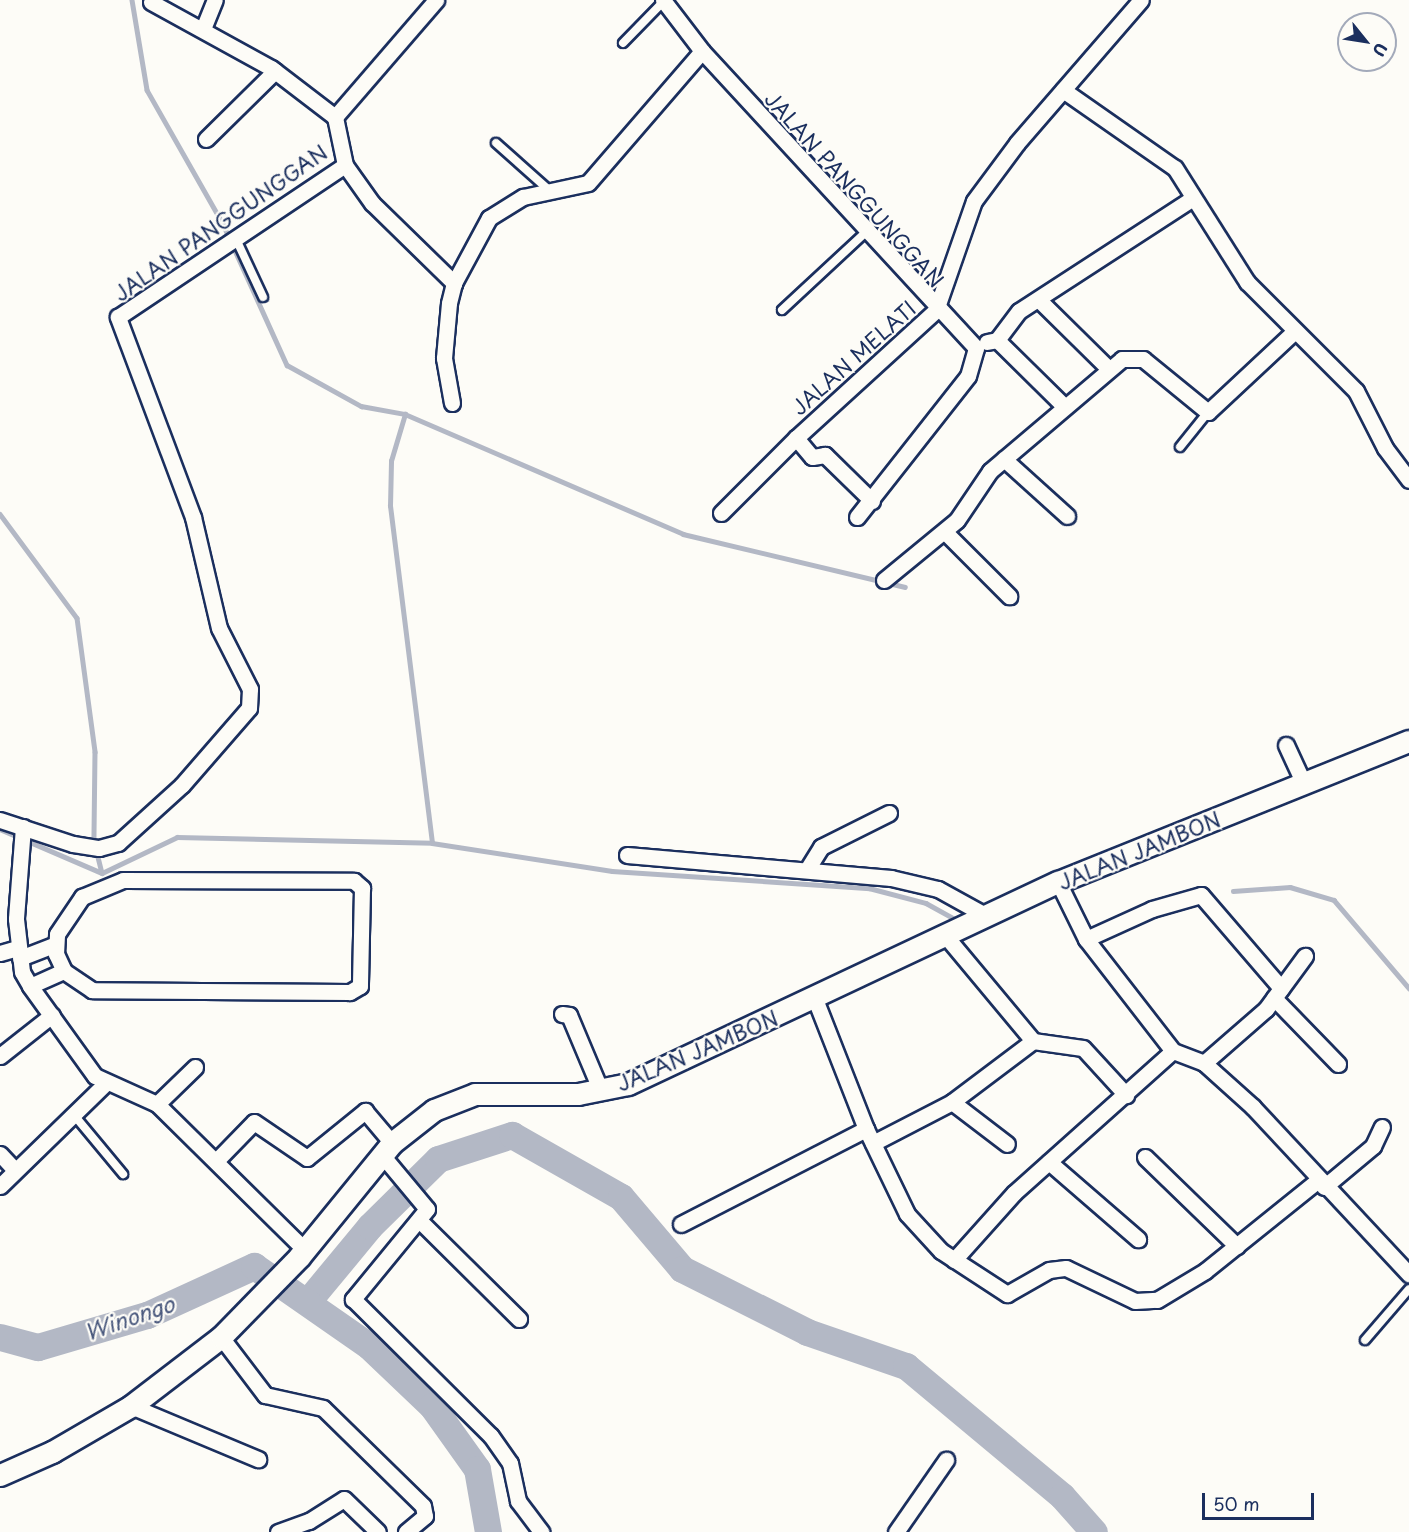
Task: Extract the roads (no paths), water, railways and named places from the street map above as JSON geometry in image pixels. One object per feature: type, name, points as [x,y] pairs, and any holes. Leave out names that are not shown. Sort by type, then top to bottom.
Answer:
[{"type":"main road","name":"JALAN JAMBON","points":[[0,1474],[52,1452],[131,1406],[238,1322],[302,1253],[387,1149],[434,1110],[475,1094],[601,1091],[815,999],[944,934],[1058,882],[1409,741]]},
{"type":"street","points":[[203,29],[215,0]]},
{"type":"street","name":"JALAN PANGGUNGGAN","points":[[22,836],[92,847],[118,843],[182,785],[249,708],[250,689],[219,628],[191,510],[118,317],[345,165],[335,117],[436,0]]},
{"type":"street","name":"JALAN PANGGUNGGAN","points":[[664,0],[702,51],[936,310],[974,201],[1063,90],[1140,0]]},
{"type":"street","points":[[151,2],[275,71],[335,117]]},
{"type":"street","points":[[452,403],[444,342],[454,283],[493,212],[524,197],[577,188],[594,178],[702,51]]},
{"type":"street","points":[[206,139],[275,71]]},
{"type":"street","points":[[1063,90],[1161,155],[1193,198],[1247,282],[1356,391],[1409,480]]},
{"type":"street","points":[[345,165],[372,203],[454,283]]},
{"type":"street","points":[[976,348],[997,340],[1019,311],[1041,302],[1193,198]]},
{"type":"street","points":[[1041,302],[1108,368]]},
{"type":"street","points":[[936,310],[976,348]]},
{"type":"street","name":"JALAN MELATI","points":[[872,501],[825,455],[812,458],[796,438],[936,310]]},
{"type":"street","points":[[884,580],[945,532],[1004,459],[1062,405],[1108,368],[1135,356],[1208,412],[1295,331]]},
{"type":"street","points":[[997,340],[1062,405]]},
{"type":"street","points":[[857,517],[872,501],[968,376],[976,348]]},
{"type":"street","points":[[721,513],[796,438]]},
{"type":"street","points":[[1004,459],[1067,516]]},
{"type":"street","points":[[945,532],[1009,596]]},
{"type":"street","points":[[1286,746],[1304,784]]},
{"type":"street","points":[[808,868],[821,847],[889,813]]},
{"type":"street","points":[[0,820],[22,836],[19,953],[30,986],[105,1084],[157,1104],[216,1161],[302,1253]]},
{"type":"street","points":[[627,855],[808,868],[938,889],[984,915]]},
{"type":"street","points":[[123,880],[354,881],[362,888],[358,989],[114,994],[92,990],[64,971],[54,945],[70,908],[94,890],[123,880]]},
{"type":"street","points":[[1058,882],[1086,939],[1173,1051],[1204,1063],[1409,1274]]},
{"type":"street","points":[[1086,939],[1152,909],[1201,895],[1277,993],[1338,1064]]},
{"type":"street","points":[[944,934],[1033,1041]]},
{"type":"street","points":[[0,953],[19,953],[54,945]]},
{"type":"street","points":[[1204,1063],[1277,993],[1305,956]]},
{"type":"street","points":[[30,986],[64,971]]},
{"type":"street","points":[[815,999],[866,1129],[907,1214],[954,1260],[1007,1294],[1049,1270],[1066,1268],[1135,1301],[1149,1302],[1237,1246],[1373,1146],[1382,1127]]},
{"type":"street","points":[[562,1014],[569,1015],[601,1091]]},
{"type":"street","points":[[0,1056],[52,1015]]},
{"type":"street","points":[[873,1143],[952,1102],[1033,1041],[1076,1044],[1126,1095]]},
{"type":"street","points":[[954,1260],[1049,1162],[1173,1051]]},
{"type":"street","points":[[157,1104],[195,1067]]},
{"type":"street","points":[[0,1186],[14,1169],[105,1084]]},
{"type":"street","points":[[952,1102],[1007,1144]]},
{"type":"street","points":[[216,1161],[254,1122],[307,1158],[365,1111],[401,1174],[424,1199],[427,1209],[421,1222],[353,1299],[491,1436],[510,1463],[518,1501],[541,1532]]},
{"type":"street","points":[[681,1224],[866,1129]]},
{"type":"street","points":[[0,1154],[14,1169]]},
{"type":"street","points":[[1145,1157],[1237,1246]]},
{"type":"street","points":[[1049,1162],[1138,1239]]},
{"type":"street","points":[[421,1222],[519,1319]]},
{"type":"street","points":[[220,1337],[265,1395],[323,1408],[423,1506],[425,1516],[406,1532]]},
{"type":"street","points":[[131,1406],[258,1459]]},
{"type":"street","points":[[896,1532],[946,1460]]},
{"type":"street","points":[[278,1532],[309,1521],[344,1499],[378,1532]]},
{"type":"lane","points":[[623,43],[664,0]]},
{"type":"lane","points":[[496,143],[551,192]]},
{"type":"lane","points":[[782,310],[865,233]]},
{"type":"lane","points":[[236,239],[262,297]]},
{"type":"lane","points":[[1180,447],[1208,412]]},
{"type":"lane","points":[[74,1115],[123,1174]]},
{"type":"lane","points":[[1365,1340],[1409,1289]]},
{"type":"waterway","points":[[132,0],[147,90],[223,224],[287,365],[361,406],[405,414]]},
{"type":"waterway","points":[[432,843],[390,506],[391,461],[405,414],[683,534],[905,587]]},
{"type":"waterway","points":[[0,514],[77,618],[95,752],[94,839]]},
{"type":"waterway","points":[[0,829],[102,873]]},
{"type":"waterway","points":[[102,873],[177,837],[432,843],[612,871],[869,888],[926,903],[958,921]]},
{"type":"waterway","points":[[98,857],[102,873]]},
{"type":"waterway","points":[[1233,891],[1290,887],[1334,900],[1409,988]]},
{"type":"waterway","points":[[308,1301],[370,1226],[438,1159],[512,1135],[621,1197],[682,1269],[807,1332],[906,1366],[1062,1496],[1094,1532]]},
{"type":"waterway","name":"Winongo","points":[[0,1337],[38,1347],[147,1315],[254,1266],[369,1346],[432,1406],[477,1469],[488,1532]]}]
